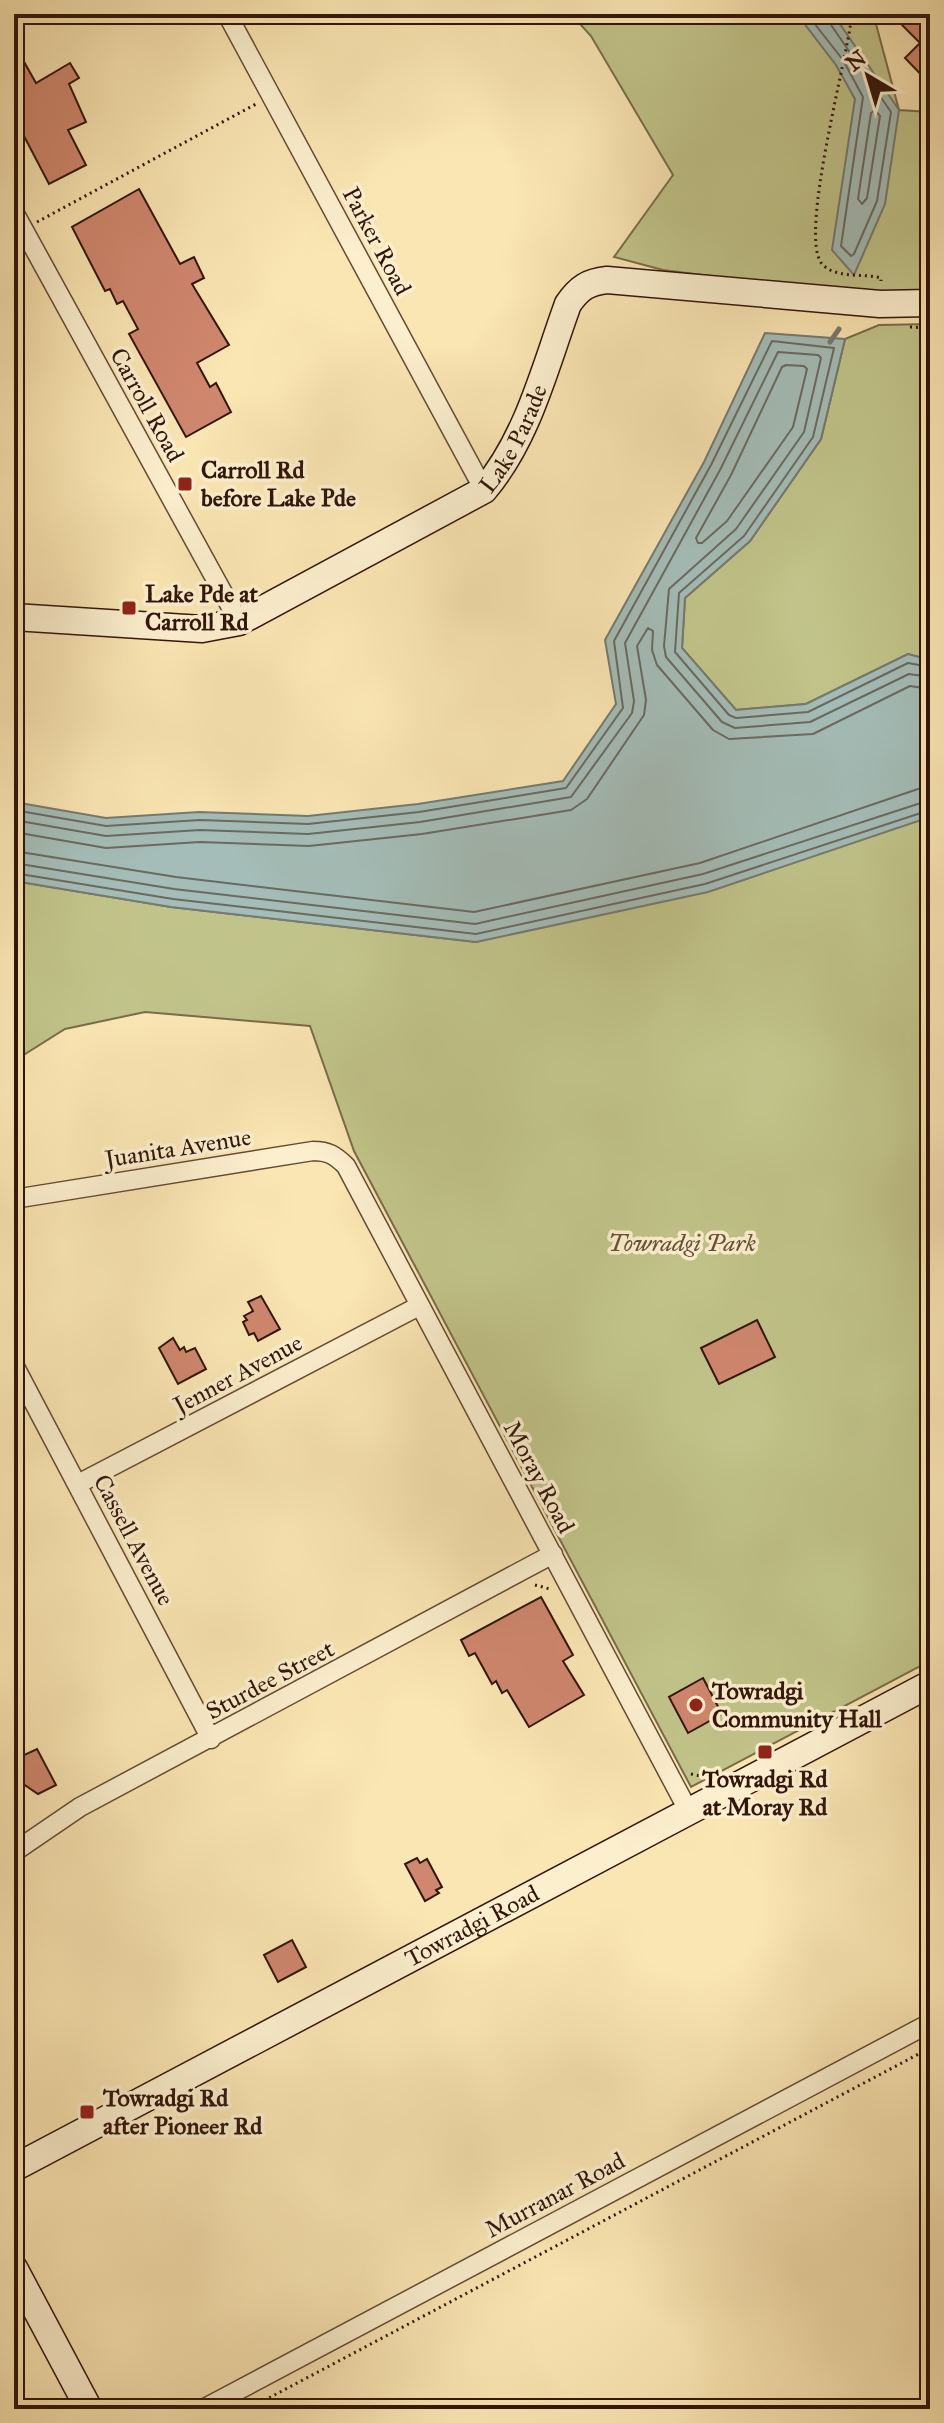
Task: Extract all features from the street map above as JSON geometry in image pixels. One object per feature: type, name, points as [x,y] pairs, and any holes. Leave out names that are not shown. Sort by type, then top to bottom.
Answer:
[{"type":"main road","name":"Lake Parade","points":[[14,617],[202,629],[239,622],[484,490],[502,470],[515,447],[568,304],[577,290],[592,282],[607,280],[880,304],[930,303]]},
{"type":"main road","name":"Towradgi Road","points":[[14,2168],[930,1684]]},
{"type":"main road","points":[[14,2268],[89,2409]]},
{"type":"street","name":"Parker Road","points":[[227,14],[484,490]]},
{"type":"street","name":"Carroll Road","points":[[14,212],[239,622]]},
{"type":"street","name":"Juanita Avenue","points":[[14,1199],[313,1151],[326,1151],[337,1156],[346,1166]]},
{"type":"street","name":"Moray Road","points":[[346,1166],[689,1812]]},
{"type":"street","name":"Jenner Avenue","points":[[78,1484],[419,1306]]},
{"type":"street","name":"Cassell Avenue","points":[[14,1365],[211,1739]]},
{"type":"street","name":"Sturdee Street","points":[[14,1852],[80,1807],[553,1554]]},
{"type":"street","name":"Murranar Road","points":[[203,2409],[930,2023]]},
{"type":"path","points":[[852,14],[814,228],[817,252],[822,263],[834,271],[881,278],[882,286]]},
{"type":"path","points":[[24,229],[271,96]]},
{"type":"path","points":[[527,1589],[540,1585],[556,1595]]},
{"type":"path","points":[[686,1769],[698,1777],[708,1776]]},
{"type":"path","points":[[248,2409],[930,2048]]},
{"type":"green space","points":[[571,14],[797,14],[842,72],[855,99],[885,204],[840,21],[833,14],[867,14],[876,24],[899,110],[930,112],[930,299],[926,303],[663,270],[614,257],[673,175],[591,36]]},
{"type":"green space","points":[[930,324],[930,660],[908,654],[806,704],[736,710],[682,648],[685,598],[750,541],[821,439],[845,339],[879,325]]},
{"type":"green space","name":"Towradgi Park","points":[[930,813],[930,1661],[691,1787],[354,1151],[310,1026],[145,1012],[65,1029],[14,1061],[14,881],[171,907],[476,942]]},
{"type":"water","points":[[797,14],[833,14],[899,110],[885,204],[854,275],[832,250],[855,99],[836,65]]},
{"type":"water","points":[[765,333],[845,339],[821,439],[750,541],[685,598],[682,648],[736,710],[806,704],[908,654],[930,660],[930,817],[708,892],[476,942],[171,907],[14,881],[14,802],[106,818],[199,812],[308,816],[418,804],[563,781],[616,704],[605,640],[704,462]]},
{"type":"building","points":[[910,14],[919,14],[930,26],[930,84],[905,58],[920,43],[900,23]]},
{"type":"building","points":[[14,44],[36,83],[70,63],[79,78],[69,84],[86,122],[68,130],[86,165],[49,184],[14,117]]},
{"type":"building","points":[[139,189],[180,264],[194,257],[204,278],[192,284],[229,345],[197,363],[210,387],[216,383],[231,412],[186,437],[129,334],[138,329],[123,301],[117,304],[110,289],[105,291],[72,227]]},
{"type":"building","points":[[261,1296],[280,1329],[258,1341],[254,1333],[249,1335],[243,1322],[247,1320],[244,1316],[253,1311],[248,1302]]},
{"type":"building","points":[[757,1320],[775,1357],[719,1384],[701,1348]]},
{"type":"building","points":[[173,1338],[180,1350],[184,1347],[186,1352],[195,1348],[206,1369],[178,1384],[159,1348]]},
{"type":"building","points":[[541,1597],[573,1655],[563,1661],[584,1695],[529,1727],[507,1690],[502,1693],[496,1681],[492,1684],[475,1653],[469,1656],[461,1640]]},
{"type":"building","name":"Towradgi Community Hall","points":[[703,1678],[722,1714],[688,1733],[669,1697]]},
{"type":"building","points":[[37,1749],[56,1785],[38,1794],[22,1783],[16,1767],[22,1756]]},
{"type":"building","points":[[417,1858],[420,1863],[427,1859],[442,1887],[436,1890],[439,1893],[425,1901],[405,1864]]},
{"type":"building","points":[[292,1940],[306,1967],[278,1982],[264,1955]]},
{"type":"waterway","points":[[830,342],[839,329]]},
{"type":"place","name":"Carroll Rd before Lake Pde","points":[[185,484]]},
{"type":"place","name":"Lake Pde at Carroll Rd","points":[[129,608]]},
{"type":"place","name":"Towradgi Community Hall","points":[[696,1705]]},
{"type":"place","name":"Towradgi Rd at Moray Rd","points":[[765,1752]]},
{"type":"place","name":"Towradgi Rd after Pioneer Rd","points":[[87,2112]]}]
